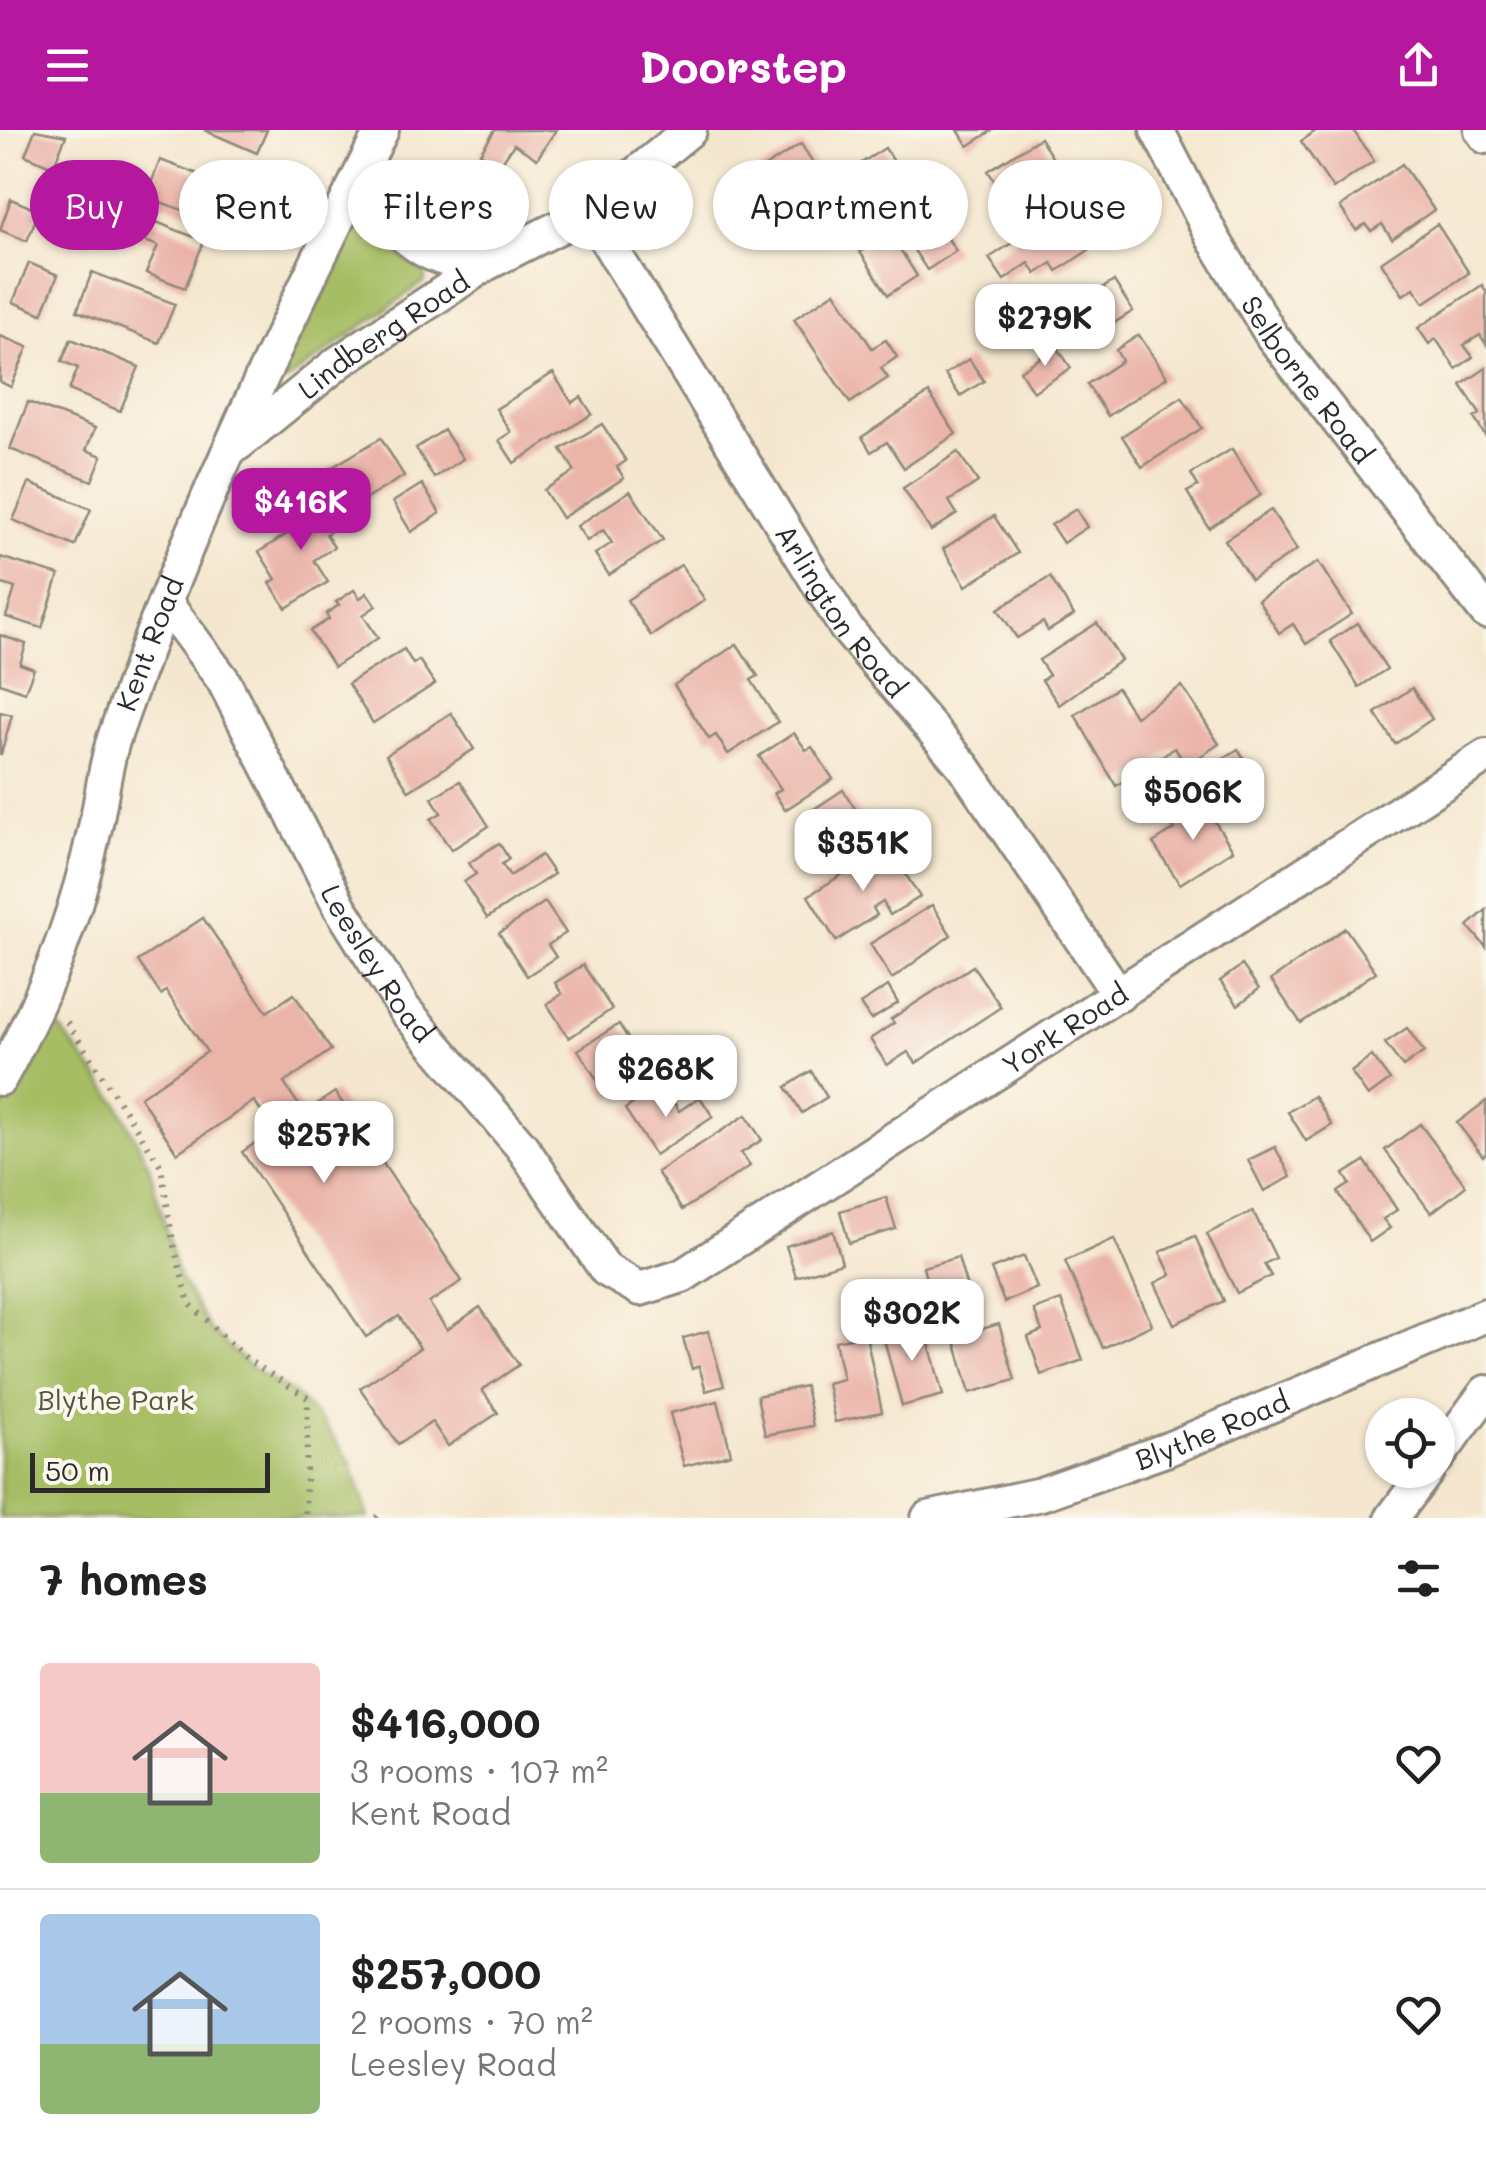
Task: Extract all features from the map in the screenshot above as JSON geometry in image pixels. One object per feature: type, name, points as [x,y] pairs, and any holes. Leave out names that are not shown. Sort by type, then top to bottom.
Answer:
[{"type":"street","name":"Kent Road","points":[[367,160],[382,130]]},
{"type":"street","name":"Lindberg Road","points":[[653,160],[690,130]]},
{"type":"street","name":"Selborne Road","points":[[1157,130],[1214,240],[1272,336],[1486,612]]},
{"type":"street","points":[[1481,130],[1486,137]]},
{"type":"street","name":"Kent Road","points":[[0,1079],[37,1012],[72,917],[113,740],[164,602],[230,450],[348,201]]},
{"type":"street","name":"Lindberg Road","points":[[230,450],[339,362],[486,264],[549,232]]},
{"type":"street","points":[[426,250],[446,261],[486,264]]},
{"type":"street","name":"Arlington Road","points":[[612,250],[846,628],[964,767],[1119,995]]},
{"type":"street","name":"Leesley Road","points":[[164,602],[224,680],[340,907],[404,1009],[522,1146],[606,1270],[640,1289]]},
{"type":"street","name":"York Road","points":[[640,1289],[682,1276],[1486,756]]},
{"type":"street","name":"Blythe Road","points":[[928,1518],[1041,1494],[1168,1449],[1486,1315]]},
{"type":"street","points":[[1455,1434],[1486,1392]]},
{"type":"street","points":[[1392,1518],[1414,1488]]},
{"type":"path","points":[[67,1022],[161,1166],[172,1242],[188,1303],[248,1360],[308,1398],[305,1518]]},
{"type":"green space","points":[[348,232],[348,250],[392,250],[425,272],[425,281],[285,382],[283,370]]},
{"type":"green space","name":"Blythe Park","points":[[52,1018],[118,1103],[149,1166],[178,1275],[210,1330],[253,1369],[294,1394],[324,1424],[351,1463],[369,1518],[0,1518],[0,1112]]},
{"type":"building","points":[[35,130],[66,136],[56,160],[37,160],[25,155]]},
{"type":"building","points":[[204,130],[267,130],[257,153]]},
{"type":"building","points":[[495,130],[556,130],[537,159],[514,144],[503,160],[492,160],[480,153]]},
{"type":"building","points":[[958,130],[993,130],[968,146]]},
{"type":"building","points":[[1317,130],[1353,130],[1374,161],[1333,189],[1301,141]]},
{"type":"building","points":[[1040,138],[1054,160],[1005,160]]},
{"type":"building","points":[[801,144],[811,160],[776,160]]},
{"type":"building","points":[[885,148],[893,160],[866,160]]},
{"type":"building","points":[[159,163],[179,167],[179,209],[159,202]]},
{"type":"building","points":[[1402,164],[1434,210],[1392,239],[1382,224],[1371,231],[1366,224],[1356,230],[1340,207]]},
{"type":"building","points":[[11,199],[30,207],[27,241],[0,230]]},
{"type":"building","points":[[159,223],[179,231],[179,250],[200,250],[185,288],[146,273],[159,250]]},
{"type":"building","points":[[1437,224],[1469,273],[1424,303],[1414,288],[1403,295],[1381,262]]},
{"type":"building","points":[[901,250],[917,276],[888,295],[860,252]]},
{"type":"building","points":[[914,250],[955,250],[956,251],[927,270]]},
{"type":"building","points":[[1001,250],[1089,250],[1057,271],[1052,263],[1036,274],[1029,263],[1004,280],[989,258]]},
{"type":"building","points":[[29,263],[58,275],[42,314],[13,302]]},
{"type":"building","points":[[92,272],[175,304],[159,343],[77,311]]},
{"type":"building","points":[[1114,281],[1133,311],[1087,340],[1068,310]]},
{"type":"building","points":[[1482,285],[1486,291],[1486,344],[1480,335],[1464,345],[1473,357],[1456,369],[1436,339],[1429,344],[1418,328]]},
{"type":"building","points":[[835,292],[872,348],[886,340],[897,357],[881,368],[888,378],[850,403],[794,319]]},
{"type":"building","points":[[1139,335],[1167,377],[1108,416],[1087,384],[1122,361],[1116,350]]},
{"type":"building","points":[[0,336],[28,347],[11,387],[0,382]]},
{"type":"building","points":[[71,339],[139,367],[120,411],[69,390],[78,368],[62,361]]},
{"type":"building","points":[[1057,347],[1071,368],[1033,392],[1020,371]]},
{"type":"building","points":[[969,359],[984,381],[960,396],[945,374]]},
{"type":"building","points":[[1486,368],[1486,437],[1474,418],[1480,414],[1461,385]]},
{"type":"building","points":[[553,373],[572,403],[581,397],[592,414],[514,463],[499,440],[511,432],[496,409]]},
{"type":"building","points":[[929,393],[956,434],[904,468],[887,442],[871,452],[862,437]]},
{"type":"building","points":[[1182,397],[1202,428],[1142,467],[1122,436]]},
{"type":"building","points":[[28,402],[95,428],[86,450],[102,456],[92,481],[10,449]]},
{"type":"building","points":[[602,424],[626,461],[617,467],[624,478],[562,518],[544,490],[575,471],[561,449]]},
{"type":"building","points":[[444,430],[463,459],[434,478],[416,448]]},
{"type":"building","points":[[381,438],[404,476],[349,509],[326,471]]},
{"type":"building","points":[[1232,449],[1261,495],[1209,528],[1187,492],[1198,486],[1191,474]]},
{"type":"building","points":[[958,452],[978,482],[949,501],[957,514],[931,531],[903,488]]},
{"type":"building","points":[[29,483],[91,509],[75,546],[13,520]]},
{"type":"building","points":[[422,484],[440,513],[411,532],[393,502]]},
{"type":"building","points":[[630,491],[663,540],[609,575],[595,554],[612,543],[603,530],[587,541],[577,526]]},
{"type":"building","points":[[325,497],[342,524],[326,534],[334,547],[314,560],[328,582],[286,608],[270,583],[276,579],[259,552],[293,530],[288,521]]},
{"type":"building","points":[[1076,509],[1087,527],[1063,543],[1051,525]]},
{"type":"building","points":[[1271,510],[1297,550],[1251,580],[1225,540]]},
{"type":"building","points":[[994,516],[1018,553],[966,586],[943,549]]},
{"type":"building","points":[[0,557],[59,575],[42,628],[6,617],[15,588],[0,583]]},
{"type":"building","points":[[1318,562],[1352,614],[1306,644],[1293,624],[1279,633],[1258,600]]},
{"type":"building","points":[[681,565],[705,600],[651,636],[627,600]]},
{"type":"building","points":[[1050,577],[1074,615],[1048,631],[1043,622],[1017,638],[998,609]]},
{"type":"building","points":[[354,590],[360,598],[367,593],[376,606],[363,615],[378,638],[334,667],[310,631],[329,619],[326,614],[339,605],[336,602]]},
{"type":"building","points":[[1097,623],[1121,660],[1059,705],[1042,680],[1049,675],[1039,660]]},
{"type":"building","points":[[1357,623],[1387,669],[1359,687],[1330,641]]},
{"type":"building","points":[[0,635],[26,644],[20,664],[34,669],[25,692],[0,683]]},
{"type":"building","points":[[737,644],[758,676],[751,680],[778,722],[728,754],[716,735],[709,739],[674,685]]},
{"type":"building","points":[[404,649],[413,664],[419,660],[435,684],[373,723],[348,684]]},
{"type":"building","points":[[1182,686],[1219,744],[1186,766],[1175,748],[1116,786],[1075,715],[1117,688],[1135,716]]},
{"type":"building","points":[[1412,688],[1432,719],[1395,744],[1375,713]]},
{"type":"building","points":[[0,712],[12,715],[1,754],[0,754]]},
{"type":"building","points":[[451,713],[474,749],[409,791],[386,755]]},
{"type":"building","points":[[794,733],[806,750],[812,747],[833,779],[785,810],[774,793],[781,789],[759,756]]},
{"type":"building","points":[[1238,749],[1255,775],[1220,798],[1202,772]]},
{"type":"building","points":[[460,781],[489,826],[451,850],[431,819],[441,813],[432,798]]},
{"type":"building","points":[[843,790],[873,836],[834,861],[805,815]]},
{"type":"building","points":[[1201,800],[1233,850],[1180,884],[1153,843],[1175,829],[1169,821]]},
{"type":"building","points":[[499,843],[509,859],[502,864],[510,876],[541,855],[554,874],[487,918],[464,882],[476,874],[469,863]]},
{"type":"building","points":[[881,850],[885,855],[891,851],[920,897],[890,915],[883,902],[873,908],[877,915],[836,941],[808,896]]},
{"type":"building","points":[[545,902],[566,933],[548,945],[556,957],[527,976],[499,933]]},
{"type":"building","points":[[932,905],[951,935],[892,979],[870,944]]},
{"type":"building","points":[[1486,910],[1486,947],[1468,926]]},
{"type":"building","points":[[203,918],[267,1012],[294,994],[331,1050],[284,1083],[304,1113],[335,1092],[462,1281],[429,1303],[447,1330],[480,1307],[519,1365],[482,1390],[498,1413],[448,1446],[432,1422],[398,1444],[360,1388],[420,1348],[399,1316],[366,1337],[242,1152],[274,1130],[254,1101],[177,1153],[140,1097],[207,1052],[166,991],[161,995],[138,961]]},
{"type":"building","points":[[1345,928],[1376,972],[1301,1023],[1271,980]]},
{"type":"building","points":[[583,965],[612,1009],[569,1038],[547,1004],[562,994],[555,983]]},
{"type":"building","points":[[1242,965],[1259,989],[1238,1005],[1220,981]]},
{"type":"building","points":[[973,966],[1001,1007],[916,1063],[908,1052],[887,1065],[870,1039],[894,1023],[891,1019]]},
{"type":"building","points":[[888,986],[898,1003],[871,1020],[860,1004]]},
{"type":"building","points":[[619,1024],[649,1072],[609,1099],[578,1050]]},
{"type":"building","points":[[1407,1028],[1424,1052],[1403,1067],[1385,1043]]},
{"type":"building","points":[[1372,1056],[1390,1080],[1368,1096],[1351,1072]]},
{"type":"building","points":[[811,1071],[827,1097],[802,1113],[786,1087]]},
{"type":"building","points":[[649,1093],[656,1104],[669,1095],[679,1111],[700,1097],[713,1117],[655,1155],[625,1109]]},
{"type":"building","points":[[1314,1096],[1332,1125],[1306,1141],[1288,1112]]},
{"type":"building","points":[[1486,1101],[1486,1154],[1483,1156],[1457,1123]]},
{"type":"building","points":[[746,1115],[762,1140],[741,1153],[750,1166],[682,1210],[657,1172]]},
{"type":"building","points":[[1420,1124],[1466,1186],[1431,1213],[1385,1150]]},
{"type":"building","points":[[1275,1147],[1291,1177],[1264,1191],[1248,1160]]},
{"type":"building","points":[[1365,1161],[1397,1210],[1383,1219],[1390,1228],[1370,1242],[1338,1192],[1350,1184],[1344,1174]]},
{"type":"building","points":[[886,1197],[896,1229],[849,1243],[840,1211]]},
{"type":"building","points":[[1253,1211],[1276,1258],[1264,1264],[1271,1276],[1237,1293],[1207,1234]]},
{"type":"building","points":[[833,1231],[842,1263],[796,1277],[786,1246]]},
{"type":"building","points":[[1195,1236],[1224,1301],[1174,1324],[1155,1283],[1171,1275],[1160,1252]]},
{"type":"building","points":[[1114,1239],[1152,1325],[1103,1348],[1065,1261]]},
{"type":"building","points":[[1024,1256],[1037,1288],[1004,1302],[991,1269]]},
{"type":"building","points":[[958,1257],[967,1288],[931,1298],[923,1267]]},
{"type":"building","points":[[1061,1300],[1083,1360],[1041,1375],[1028,1337],[1042,1331],[1034,1310]]},
{"type":"building","points":[[923,1321],[943,1395],[902,1406],[882,1332]]},
{"type":"building","points":[[999,1324],[1015,1380],[970,1393],[954,1337]]},
{"type":"building","points":[[708,1331],[724,1386],[706,1391],[699,1366],[692,1369],[683,1338]]},
{"type":"building","points":[[866,1335],[882,1412],[835,1422],[827,1383],[843,1379],[835,1341]]},
{"type":"building","points":[[805,1386],[813,1426],[765,1435],[757,1396]]},
{"type":"building","points":[[718,1401],[731,1454],[684,1466],[670,1413]]}]
